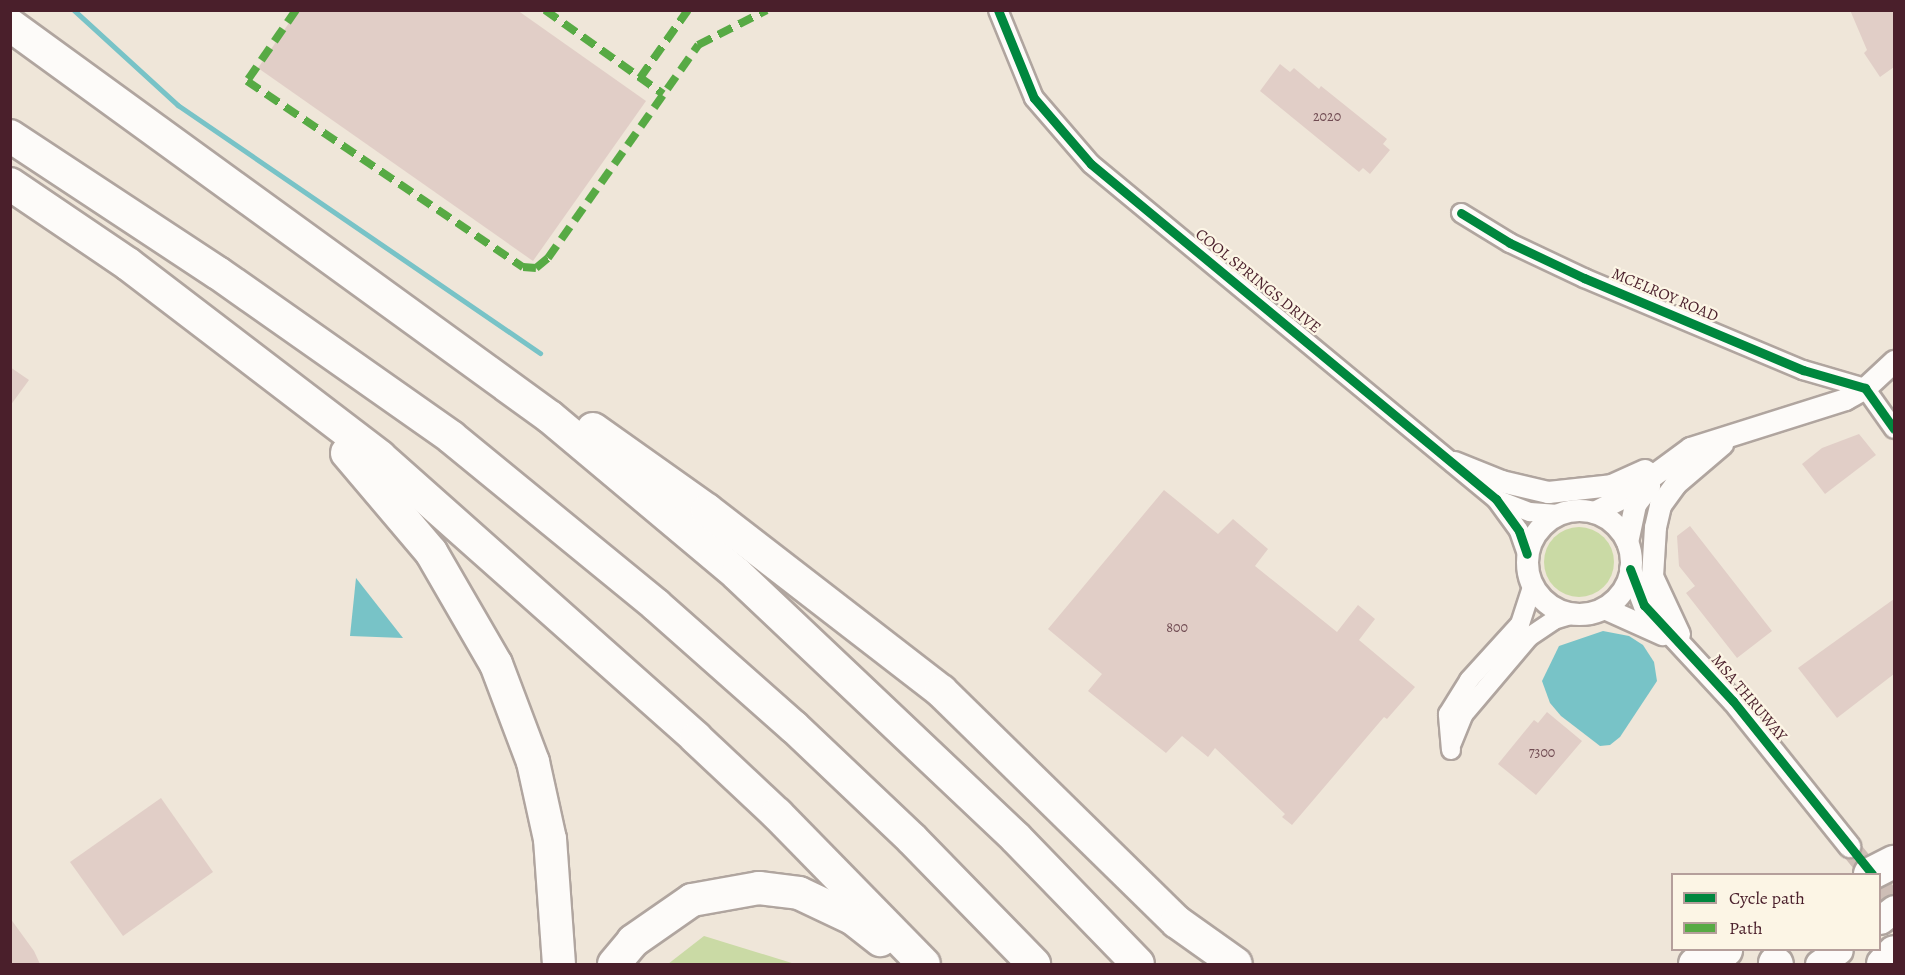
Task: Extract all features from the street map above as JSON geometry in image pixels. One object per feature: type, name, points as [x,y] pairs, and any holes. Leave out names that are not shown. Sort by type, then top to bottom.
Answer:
[{"type":"highway","points":[[10,25],[550,417],[737,574],[1016,838],[1138,964]]},
{"type":"highway","points":[[10,136],[218,273],[451,437],[656,605],[794,727],[912,839],[1034,964]]},
{"type":"highway","points":[[183,151],[458,333],[754,546],[941,691],[1177,922],[1236,964]]},
{"type":"highway","points":[[10,184],[128,264],[380,457],[529,586],[777,814],[924,964]]},
{"type":"highway","points":[[218,335],[360,464],[431,552],[467,610],[496,664],[533,762],[550,839],[559,964]]},
{"type":"highway","points":[[1872,873],[1894,862]]},
{"type":"highway","points":[[614,964],[633,941],[692,900],[759,888],[799,893],[852,918],[911,964]]},
{"type":"highway","points":[[1695,964],[1724,951]]},
{"type":"highway","points":[[1883,964],[1894,952]]},
{"type":"main road","points":[[1881,879],[1894,868]]},
{"type":"main road","points":[[1881,919],[1894,909]]},
{"type":"main road","points":[[1819,964],[1838,951]]},
{"type":"street","name":"COOL SPRINGS DRIVE","points":[[998,10],[1034,98],[1059,132],[1090,164],[1454,462],[1496,499],[1519,531],[1527,554]]},
{"type":"street","name":"MCELROY ROAD","points":[[1461,213],[1510,243],[1595,282],[1803,370],[1865,388]]},
{"type":"street","points":[[1594,513],[1625,496],[1683,452],[1730,435],[1812,411],[1865,388],[1894,361]]},
{"type":"street","points":[[1865,388],[1894,429]]},
{"type":"street","points":[[1454,462],[1525,488],[1569,492],[1629,479],[1687,444],[1730,435]]},
{"type":"street","points":[[1627,542],[1614,524],[1594,513],[1574,510],[1558,514],[1538,530],[1527,554],[1532,587],[1520,624],[1469,680],[1448,714],[1451,750],[1456,727],[1464,714],[1529,637],[1554,620],[1604,608],[1624,588],[1630,569],[1627,542],[1635,504],[1651,485],[1677,461],[1730,435]]},
{"type":"street","points":[[1691,652],[1652,576],[1655,527],[1660,505],[1675,484],[1730,435]]},
{"type":"street","name":"COOL SPRINGS DRIVE","points":[[1496,499],[1530,512],[1558,514]]},
{"type":"street","name":"MSA THRUWAY","points":[[1630,569],[1644,605],[1691,652],[1849,846]]},
{"type":"street","points":[[1532,587],[1550,606],[1574,614]]},
{"type":"street","name":"MSA THRUWAY","points":[[1604,608],[1637,620],[1691,652]]},
{"type":"green space","points":[[1586,527],[1599,533],[1608,542],[1612,548],[1614,562],[1612,576],[1604,587],[1593,595],[1572,597],[1554,587],[1546,576],[1544,555],[1554,537],[1565,529]]},
{"type":"green space","points":[[704,936],[795,964],[668,964]]},
{"type":"water","points":[[356,578],[403,638],[350,636]]},
{"type":"water","points":[[1603,631],[1629,636],[1643,645],[1654,662],[1657,681],[1620,737],[1610,745],[1600,746],[1561,716],[1550,703],[1542,681],[1559,646]]},
{"type":"building","points":[[298,10],[517,10],[646,101],[533,261],[258,68]]},
{"type":"building","points":[[1850,10],[1894,10],[1894,67],[1880,77],[1864,53],[1867,50]]},
{"type":"building","points":[[1280,64],[1290,72],[1294,68],[1319,89],[1321,86],[1387,139],[1383,144],[1390,150],[1370,174],[1363,168],[1359,172],[1260,91]]},
{"type":"building","points":[[10,367],[29,380],[10,406]]},
{"type":"building","points":[[1859,434],[1876,455],[1825,494],[1802,464],[1822,448]]},
{"type":"building","points":[[1164,490],[1218,534],[1233,519],[1268,549],[1255,566],[1337,632],[1358,605],[1375,619],[1359,640],[1415,687],[1387,719],[1384,717],[1292,825],[1282,817],[1285,814],[1215,748],[1208,757],[1182,736],[1166,753],[1088,691],[1102,674],[1048,629]]},
{"type":"building","points":[[1690,526],[1772,631],[1737,658],[1686,593],[1695,586],[1679,566],[1677,536]]},
{"type":"building","points":[[1894,599],[1894,674],[1837,718],[1798,668]]},
{"type":"building","points":[[1547,712],[1582,741],[1536,795],[1498,764],[1534,720],[1538,723]]},
{"type":"building","points":[[161,798],[213,872],[123,936],[70,862]]},
{"type":"building","points":[[10,918],[34,951],[40,964],[10,964]]},
{"type":"waterway","points":[[74,10],[178,105],[540,353]]},
{"type":"tunnel","points":[[1849,846],[1871,873]]},
{"type":"tunnel","points":[[1881,886],[1894,904]]},
{"type":"marked path","points":[[296,10],[247,81],[523,267],[536,268],[548,258],[698,45],[767,10]]},
{"type":"marked path","points":[[545,10],[663,94]]},
{"type":"marked path","points":[[640,78],[688,10]]},
{"type":"cycle path","points":[[998,10],[1034,98],[1091,164],[1496,499],[1519,531],[1527,554]]},
{"type":"cycle path","points":[[1461,213],[1510,243],[1584,278],[1803,370],[1865,388],[1894,429]]},
{"type":"cycle path","points":[[1630,569],[1644,605],[1733,701],[1871,873]]}]
